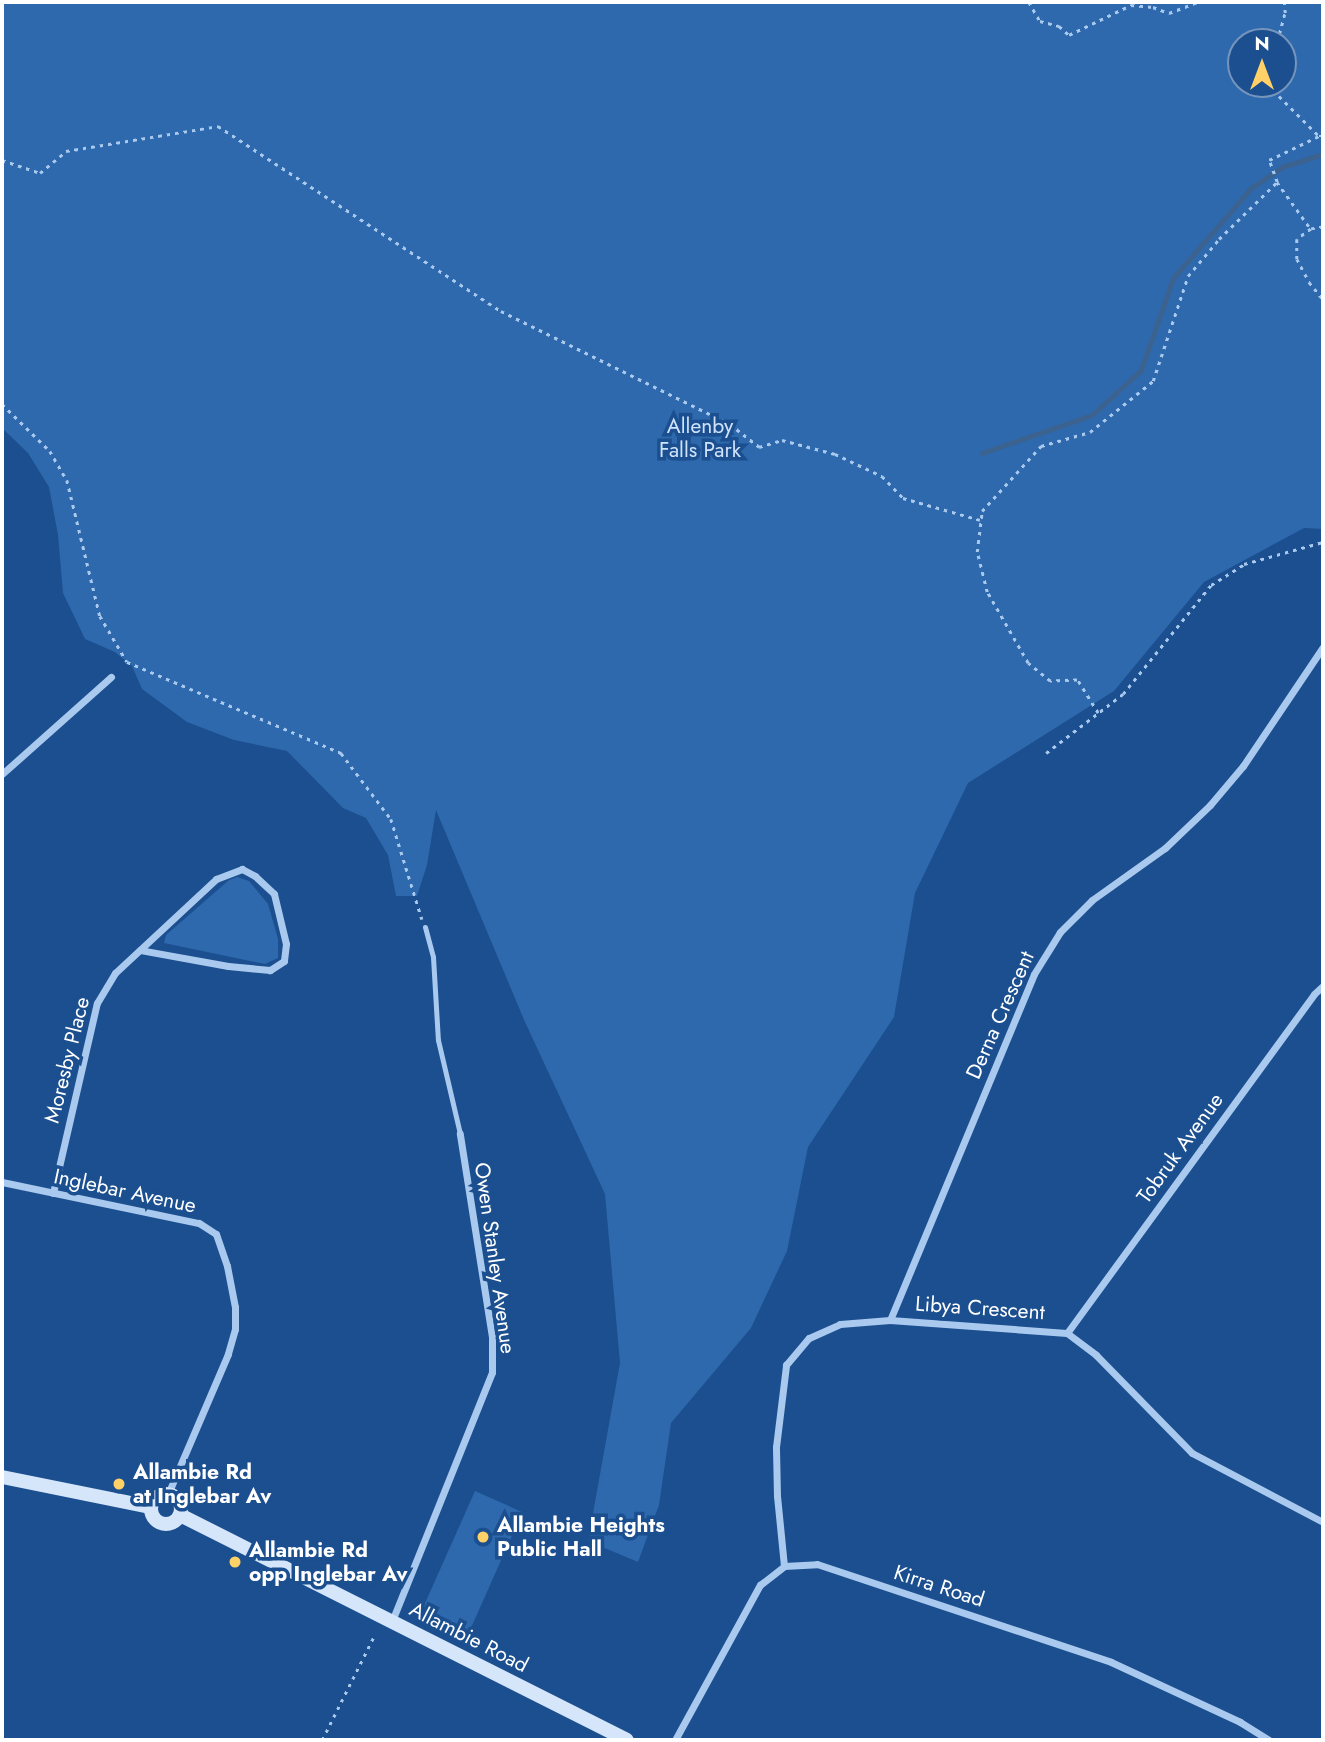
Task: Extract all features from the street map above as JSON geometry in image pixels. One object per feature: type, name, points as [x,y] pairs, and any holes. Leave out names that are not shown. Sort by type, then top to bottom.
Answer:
[{"type":"main road","points":[[2,1476],[151,1507]]},
{"type":"main road","points":[[169,1494],[180,1502],[180,1515],[173,1522],[160,1523],[153,1517],[151,1507],[155,1498],[169,1494]]},
{"type":"main road","name":"Allambie Road","points":[[180,1515],[628,1740]]},
{"type":"street","name":"Derna Crescent","points":[[890,1320],[1034,974],[1060,932],[1092,900],[1165,848],[1210,804],[1243,766],[1323,648]]},
{"type":"street","points":[[2,774],[111,677]]},
{"type":"street","name":"Moresby Place","points":[[53,1193],[97,1003],[115,973],[139,950],[216,879],[242,869],[255,876],[274,894],[286,944],[284,961],[270,970],[228,967],[139,950]]},
{"type":"street","name":"Tobruk Avenue","points":[[1067,1333],[1314,994],[1323,986]]},
{"type":"street","name":"Owen Stanley Avenue","points":[[392,1621],[492,1372],[492,1337],[460,1134]]},
{"type":"street","name":"Inglebar Avenue","points":[[2,1182],[200,1223],[216,1234],[227,1266],[235,1307],[235,1329],[228,1354],[169,1494]]},
{"type":"street","name":"Libya Crescent","points":[[784,1566],[777,1496],[776,1447],[786,1365],[809,1338],[839,1324],[890,1320],[1067,1333],[1096,1355],[1192,1453],[1323,1522]]},
{"type":"street","name":"Kirra Road","points":[[784,1566],[817,1564],[1111,1662],[1240,1722],[1269,1740]]},
{"type":"street","points":[[675,1740],[760,1585],[784,1566]]},
{"type":"lane","name":"Owen Stanley Avenue","points":[[425,927],[433,957],[439,1040],[460,1134]]},
{"type":"path","points":[[1029,2],[1040,21],[1059,26],[1069,35],[1131,5],[1153,7],[1169,13],[1198,2]]},
{"type":"path","points":[[1281,28],[1285,13],[1284,2]]},
{"type":"path","points":[[1282,98],[1321,136],[1269,160],[1276,182],[1311,229]]},
{"type":"path","points":[[2,160],[40,173],[66,151],[218,126],[501,311],[730,424],[758,447],[782,440],[835,454],[881,476],[903,498],[980,520]]},
{"type":"path","points":[[1098,713],[1077,680],[1050,681],[1028,663],[988,592],[977,552],[982,511],[1041,446],[1090,432],[1153,381],[1188,276],[1219,239],[1276,182]]},
{"type":"path","points":[[1323,227],[1311,229],[1297,239],[1297,259],[1309,282],[1323,299]]},
{"type":"path","points":[[2,404],[50,451],[68,480],[100,616],[127,662],[341,752],[391,819],[425,927]]},
{"type":"path","points":[[1046,753],[1123,694],[1212,585],[1244,564],[1323,542]]},
{"type":"path","points":[[322,1740],[373,1638]]},
{"type":"green space","name":"Allenby Falls Park","points":[[2,2],[1323,2],[1323,529],[1304,528],[1204,582],[1114,691],[968,783],[915,893],[894,1017],[808,1147],[787,1251],[751,1328],[671,1423],[659,1505],[638,1562],[588,1541],[620,1363],[605,1194],[525,1022],[436,810],[427,865],[417,896],[396,896],[388,855],[366,818],[343,808],[287,751],[234,740],[187,722],[142,689],[132,666],[115,652],[85,639],[63,593],[58,535],[49,487],[28,453],[2,428]]},
{"type":"green space","points":[[237,877],[249,881],[268,904],[278,939],[278,958],[265,964],[164,943],[166,935],[229,880]]},
{"type":"green space","name":"Allambie Heights Public Hall","points":[[475,1491],[523,1512],[469,1633],[421,1612]]},
{"type":"waterway","points":[[982,453],[1092,415],[1141,370],[1173,278],[1251,188],[1282,167],[1323,154]]},
{"type":"place","name":"Allambie Rd at Inglebar Av","points":[[119,1484]]},
{"type":"place","name":"Allambie Heights Public Hall","points":[[483,1537]]},
{"type":"place","name":"Allambie Rd opp Inglebar Av","points":[[235,1562]]}]
